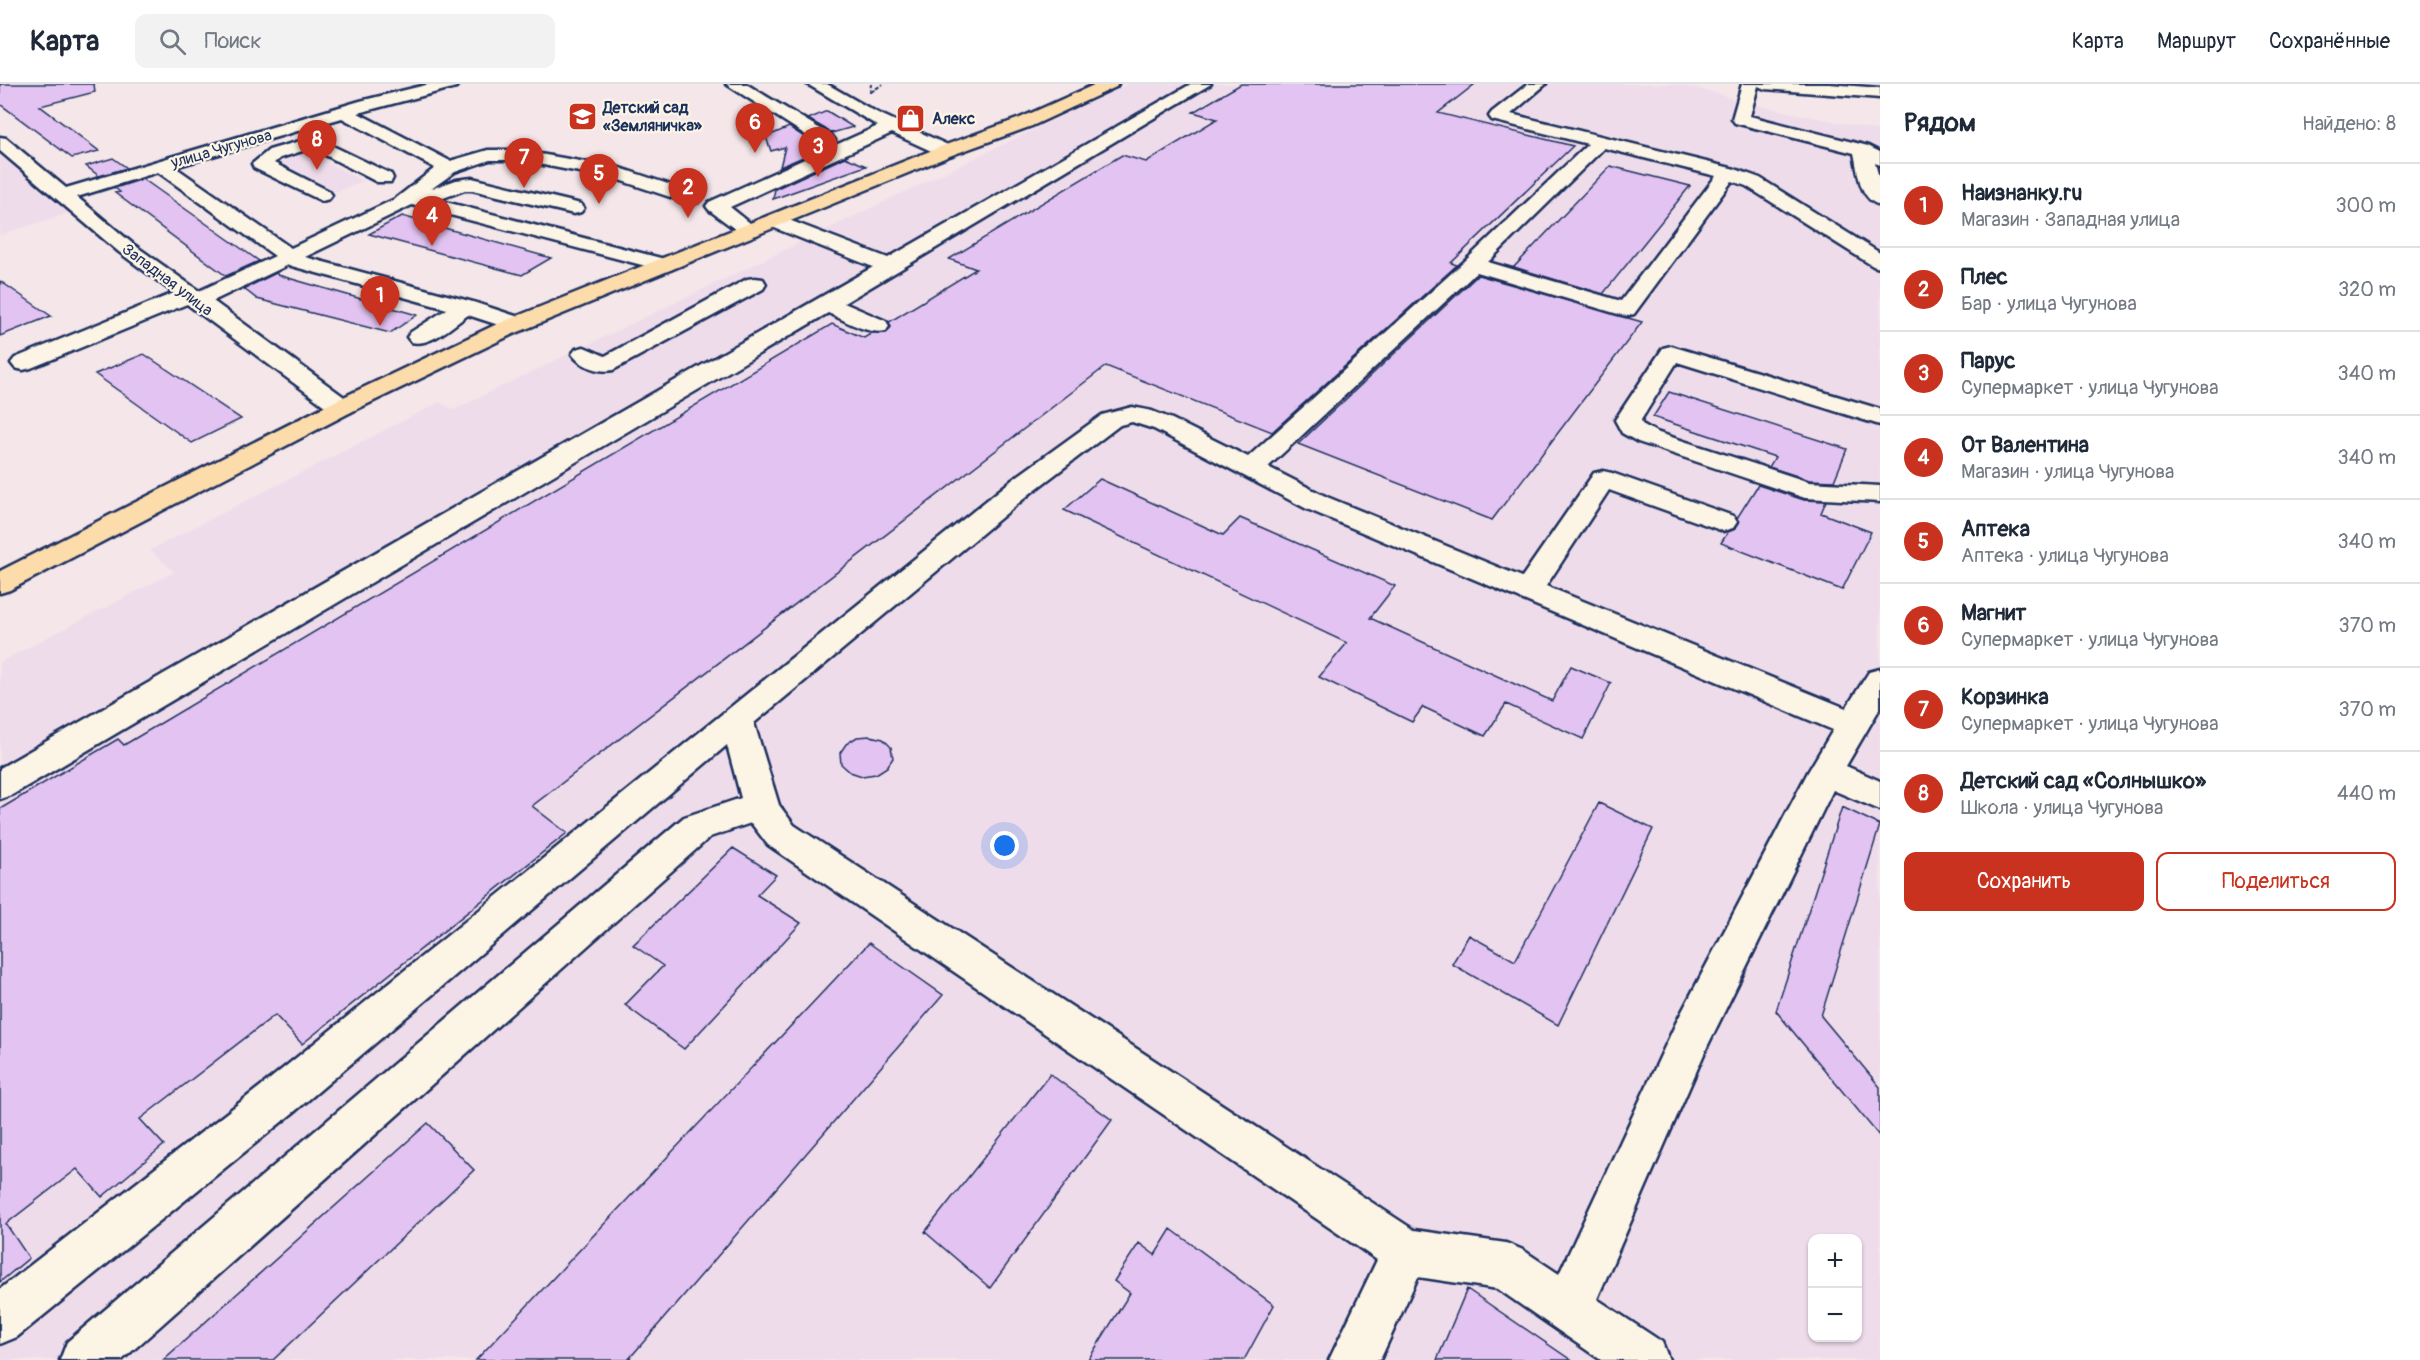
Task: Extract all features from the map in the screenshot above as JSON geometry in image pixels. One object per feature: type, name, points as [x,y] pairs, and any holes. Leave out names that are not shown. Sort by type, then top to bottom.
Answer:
[{"type":"main road","points":[[0,583],[342,407],[449,355],[518,324],[946,151],[1026,122],[1110,84]]},
{"type":"street","name":"улица Чугунова","points":[[62,195],[344,112],[450,84]]},
{"type":"street","points":[[734,84],[826,140]]},
{"type":"street","points":[[815,84],[892,126],[946,151]]},
{"type":"street","points":[[824,303],[1203,84]]},
{"type":"street","points":[[1538,84],[1498,116],[1728,173],[1753,182],[1880,262]]},
{"type":"street","points":[[1750,84],[1741,119],[1862,150],[1880,159]]},
{"type":"street","points":[[1765,84],[1880,93]]},
{"type":"street","points":[[344,112],[448,168]]},
{"type":"street","points":[[716,206],[892,126]]},
{"type":"street","points":[[691,198],[818,141],[832,140],[849,146]]},
{"type":"street","points":[[248,141],[273,155]]},
{"type":"street","points":[[1251,469],[1473,264],[1600,141]]},
{"type":"street","name":"Западная улица","points":[[0,142],[126,248],[342,407]]},
{"type":"street","points":[[322,195],[261,164],[273,155],[314,142],[384,178]]},
{"type":"street","points":[[1862,150],[1874,194],[1880,199]]},
{"type":"street","points":[[412,199],[448,168],[488,155],[518,155],[620,174],[716,206],[750,231]]},
{"type":"street","points":[[161,166],[287,257],[518,324]]},
{"type":"street","points":[[1473,264],[1626,309],[1728,173]]},
{"type":"street","points":[[22,363],[193,298],[402,203],[463,184],[472,184],[574,208]]},
{"type":"street","points":[[412,199],[665,265]]},
{"type":"street","points":[[774,221],[889,266]]},
{"type":"street","points":[[0,785],[762,303]]},
{"type":"street","points":[[584,354],[605,365],[762,303],[824,303],[878,326]]},
{"type":"street","points":[[419,337],[465,307]]},
{"type":"street","points":[[1880,417],[1671,353],[1628,420],[1630,428],[1647,437],[1805,490],[1880,494]]},
{"type":"street","points":[[0,1320],[285,1093],[736,719],[1022,486],[1111,420],[1127,414],[1144,416],[1317,503],[1854,725]]},
{"type":"street","points":[[1528,590],[1603,479],[1723,522]]},
{"type":"street","points":[[1568,1309],[1691,1036],[1825,772],[1880,680]]},
{"type":"street","points":[[736,719],[761,805],[767,819],[781,835],[1406,1252],[1506,1267],[1644,1360]]},
{"type":"street","points":[[1825,772],[1880,796]]},
{"type":"street","points":[[85,1360],[697,827],[761,805]]},
{"type":"street","points":[[1354,1360],[1406,1252]]},
{"type":"path","points":[[871,92],[884,84]]},
{"type":"shaded area","points":[[1128,84],[1674,84],[1721,94],[1737,101],[1880,131],[1880,1360],[0,1360],[0,662],[174,572],[150,550],[440,402],[453,410]]},
{"type":"shaded area","points":[[300,149],[363,181],[336,192],[272,158]]},
{"type":"shaded area","points":[[0,155],[74,211],[0,235]]},
{"type":"building","points":[[0,84],[94,84],[95,92],[40,106],[99,151],[72,158],[0,104]]},
{"type":"building","points":[[1241,84],[1475,84],[1438,113],[1573,146],[1451,263],[1457,265],[1272,432],[1106,366],[532,806],[567,833],[302,1044],[275,1015],[140,1119],[164,1145],[102,1197],[77,1169],[6,1224],[29,1258],[0,1282],[0,809],[118,739],[124,745],[832,324],[864,338],[872,333],[886,333],[891,327],[889,322],[976,269],[949,259],[1122,155],[1146,162],[1217,119],[1193,112]]},
{"type":"building","points":[[827,111],[853,127],[832,133],[808,119]]},
{"type":"building","points":[[789,127],[809,140],[807,140],[824,148],[780,167],[785,147],[771,151],[766,137]]},
{"type":"building","points":[[845,157],[866,166],[773,199],[775,189]]},
{"type":"building","points":[[113,158],[127,168],[99,176],[86,166]]},
{"type":"building","points":[[1610,166],[1690,186],[1603,294],[1514,267]]},
{"type":"building","points":[[143,179],[259,261],[226,276],[115,193],[120,192],[115,188]]},
{"type":"building","points":[[402,216],[551,258],[522,275],[369,234]]},
{"type":"building","points":[[276,273],[417,315],[390,333],[257,299],[244,289]]},
{"type":"building","points":[[1478,275],[1642,322],[1492,520],[1298,444]]},
{"type":"building","points":[[0,281],[51,316],[0,336]]},
{"type":"building","points":[[144,354],[241,419],[192,443],[95,374]]},
{"type":"building","points":[[1669,392],[1847,449],[1834,481],[1809,480],[1769,467],[1775,457],[1653,417]]},
{"type":"building","points":[[1100,479],[1223,535],[1240,518],[1395,586],[1370,618],[1552,701],[1571,666],[1611,683],[1583,739],[1506,704],[1485,736],[1423,707],[1412,722],[1319,677],[1347,643],[1064,510]]},
{"type":"building","points":[[1758,485],[1804,500],[1826,501],[1821,513],[1871,532],[1842,590],[1721,543],[1728,532],[1735,529],[1739,523],[1737,518]]},
{"type":"building","points":[[870,736],[883,739],[891,747],[893,758],[887,767],[876,774],[862,776],[850,772],[841,764],[840,753],[846,744],[857,737]]},
{"type":"building","points":[[1599,803],[1653,829],[1558,1025],[1452,964],[1469,935],[1515,961]]},
{"type":"building","points":[[1842,807],[1880,825],[1821,1016],[1880,1087],[1880,1137],[1776,1011]]},
{"type":"building","points":[[733,848],[776,875],[757,895],[801,923],[684,1049],[625,1005],[663,966],[633,945]]},
{"type":"building","points":[[869,943],[943,995],[628,1360],[476,1360]]},
{"type":"building","points":[[1050,1074],[1112,1120],[990,1288],[925,1232]]},
{"type":"building","points":[[428,1123],[474,1170],[273,1360],[163,1360]]},
{"type":"building","points":[[1171,1229],[1274,1305],[1244,1360],[1088,1360],[1130,1293],[1114,1281],[1139,1243],[1155,1255]]},
{"type":"building","points":[[1467,1289],[1571,1360],[1437,1360]]},
{"type":"place","name":"Детский сад «Земляничка»","points":[[582,116]]},
{"type":"place","name":"Алекс","points":[[911,118]]},
{"type":"place","name":"Магнит","points":[[755,153]]},
{"type":"place","name":"Детский сад «Солнышко»","points":[[317,170]]},
{"type":"place","name":"Парус","points":[[818,177]]},
{"type":"place","name":"Корзинка","points":[[524,188]]},
{"type":"place","name":"Аптека","points":[[599,204]]},
{"type":"place","name":"Плес","points":[[688,218]]},
{"type":"place","name":"От Валентина","points":[[432,246]]},
{"type":"place","name":"Наизнанку.ru","points":[[380,326]]}]
